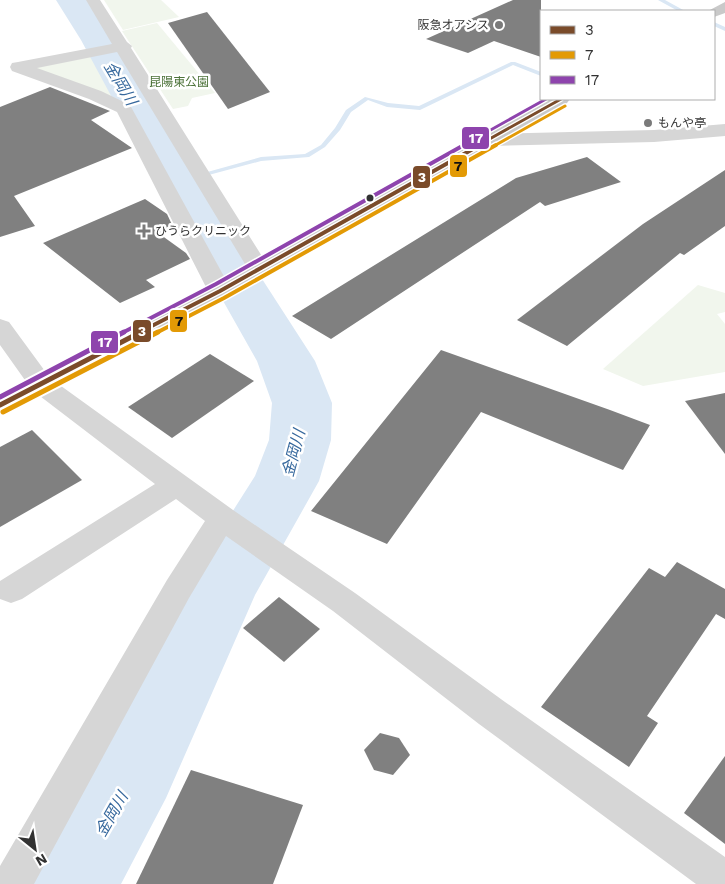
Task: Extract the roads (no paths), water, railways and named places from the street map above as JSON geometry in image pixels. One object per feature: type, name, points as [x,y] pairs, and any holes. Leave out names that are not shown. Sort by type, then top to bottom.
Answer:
[{"type":"main road","points":[[0,405],[239,280],[559,100]]},
{"type":"street","points":[[93,0],[158,102],[239,280]]},
{"type":"street","points":[[9,69],[124,46]]},
{"type":"street","points":[[9,69],[96,95],[124,109],[239,280]]},
{"type":"street","points":[[124,109],[158,102]]},
{"type":"street","points":[[487,140],[654,136],[722,132]]},
{"type":"street","points":[[0,327],[41,384],[238,529],[344,602],[725,882]]},
{"type":"street","points":[[11,590],[177,484]]},
{"type":"street","points":[[12,884],[178,589],[238,529]]},
{"type":"waterway","name":"金岡川","points":[[71,884],[136,770],[223,587],[286,481],[300,440],[302,403],[286,361],[211,237],[99,40],[73,0]]},
{"type":"waterway","points":[[661,0],[680,10]]},
{"type":"waterway","points":[[715,24],[725,29]]},
{"type":"waterway","points":[[179,181],[261,159],[307,156],[323,146],[338,129],[348,111],[367,98],[387,105],[420,108],[513,63],[540,74]]},
{"type":"place","name":"阪急オアシス","points":[[499,25]]},
{"type":"place","name":"もんや亭","points":[[648,123]]},
{"type":"place","name":"ひうらクリニック","points":[[144,231]]},
{"type":"park label","name":"昆陽東公園","points":[[179,82]]}]
